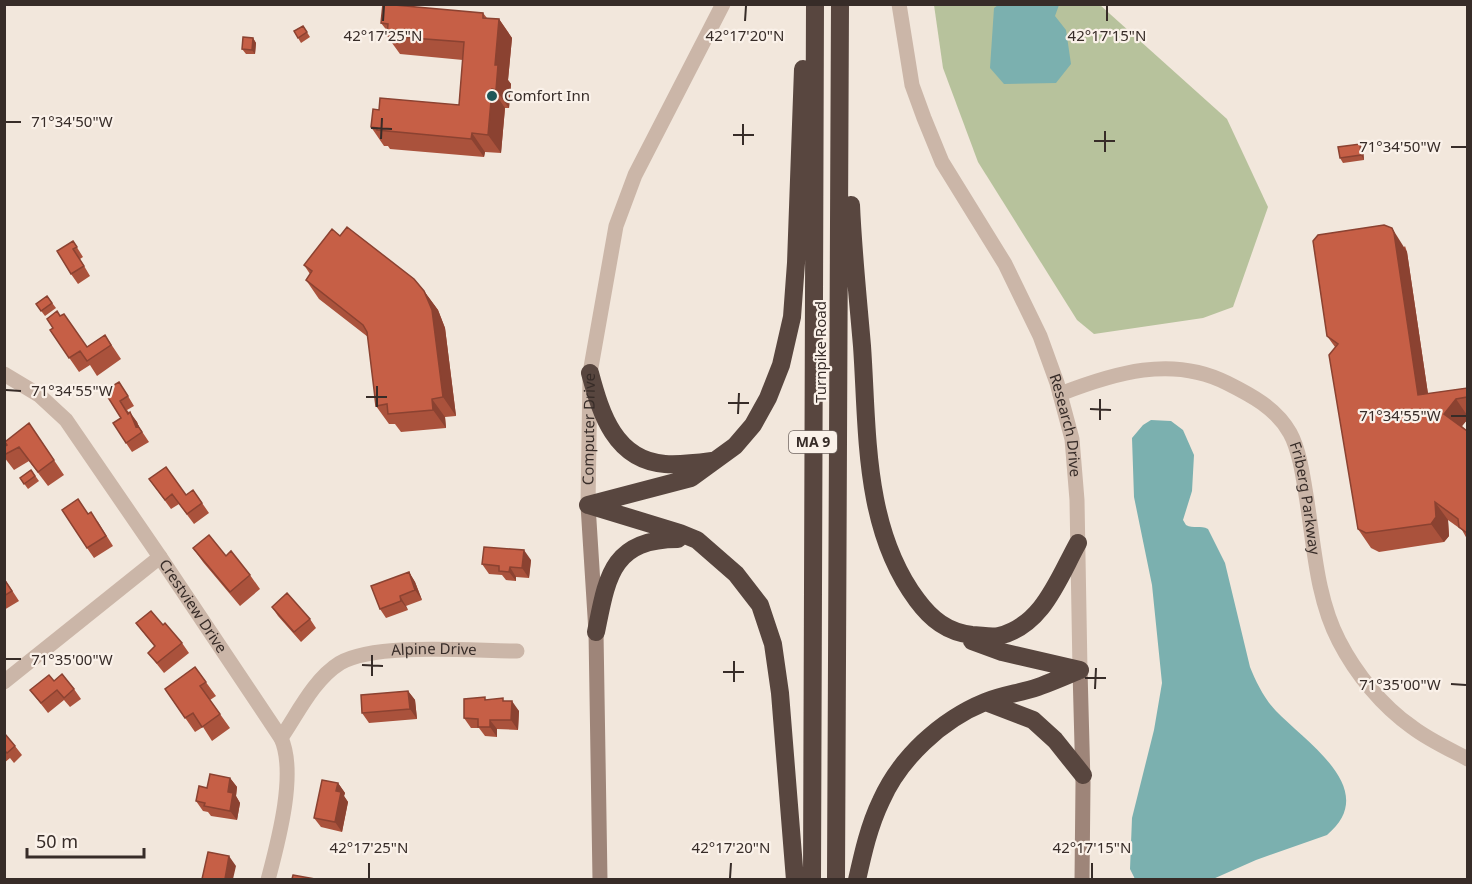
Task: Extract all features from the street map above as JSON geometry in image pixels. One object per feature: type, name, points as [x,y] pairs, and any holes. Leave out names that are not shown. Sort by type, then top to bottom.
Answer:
[{"type":"highway","points":[[588,505],[691,478],[735,446],[753,425],[768,398],[781,365],[792,317],[805,4]]},
{"type":"highway","name":"Turnpike Road","points":[[812,879],[815,4]]},
{"type":"highway","name":"Turnpike Road","points":[[836,879],[840,4]]},
{"type":"highway","points":[[840,23],[852,228],[870,463],[877,510],[888,547],[902,579],[920,604],[937,622],[977,644],[1080,670]]},
{"type":"highway","points":[[590,373],[601,410],[610,430],[630,451],[653,462],[666,464],[714,461]]},
{"type":"highway","points":[[588,505],[680,532],[697,540],[736,574],[760,605],[773,644],[780,693],[795,879]]},
{"type":"highway","points":[[596,632],[606,582],[624,554],[657,539],[697,540]]},
{"type":"highway","points":[[956,633],[997,637],[1023,627],[1042,608],[1078,543]]},
{"type":"highway","points":[[857,879],[868,834],[881,800],[898,772],[940,728],[960,714],[986,702],[1038,687],[1080,670]]},
{"type":"highway","points":[[986,702],[1033,720],[1055,740],[1083,775]]},
{"type":"street","name":"Computer Drive","points":[[600,879],[596,632],[588,505],[590,373],[616,226],[636,175],[723,4]]},
{"type":"street","name":"Research Drive","points":[[899,4],[912,85],[924,118],[942,162],[1005,264],[1040,336],[1060,394],[1072,439],[1078,543],[1083,775],[1082,879]]},
{"type":"street","name":"Friberg Parkway","points":[[1060,394],[1098,379],[1136,370],[1164,368],[1195,370],[1252,395],[1271,410],[1290,434],[1302,472],[1325,603],[1338,639],[1355,669],[1379,697],[1411,727],[1467,759]]},
{"type":"street","name":"Crestview Drive","points":[[4,374],[39,395],[58,411],[73,430],[280,738],[288,761],[288,776],[268,879]]},
{"type":"street","points":[[5,681],[160,557]]},
{"type":"street","name":"Alpine Drive","points":[[280,738],[318,682],[340,663],[352,658],[411,650],[517,651]]},
{"type":"green space","points":[[934,5],[1100,5],[1227,119],[1268,207],[1233,307],[1203,318],[1094,334],[1077,320],[978,162],[943,68]]},
{"type":"water","points":[[998,5],[1059,5],[1055,16],[1066,30],[1071,64],[1056,83],[1004,84],[990,68],[994,8]]},
{"type":"water","points":[[1151,420],[1171,421],[1183,430],[1194,455],[1192,491],[1183,520],[1186,525],[1208,529],[1225,563],[1250,667],[1258,685],[1272,707],[1320,752],[1333,768],[1343,784],[1346,801],[1342,818],[1327,835],[1256,860],[1213,879],[1135,879],[1130,869],[1132,818],[1154,730],[1162,683],[1152,585],[1134,497],[1132,438],[1143,425]]},
{"type":"building","points":[[383,4],[483,13],[483,18],[499,19],[495,65],[498,65],[496,90],[492,89],[488,135],[472,133],[471,139],[377,130],[371,127],[373,109],[379,110],[380,98],[459,105],[464,42],[387,36],[388,24],[381,23]]},
{"type":"building","points":[[303,26],[307,32],[298,38],[294,31]]},
{"type":"building","points":[[243,37],[253,38],[252,50],[242,49]]},
{"type":"building","points":[[1360,144],[1361,155],[1340,158],[1338,147]]},
{"type":"building","points":[[1384,225],[1392,228],[1394,233],[1418,395],[1467,388],[1467,397],[1456,399],[1444,414],[1467,431],[1467,533],[1459,527],[1458,519],[1435,502],[1436,517],[1431,524],[1366,533],[1358,529],[1329,355],[1338,344],[1327,336],[1313,241],[1318,235]]},
{"type":"building","points":[[347,227],[414,279],[424,291],[432,310],[443,397],[432,399],[433,410],[388,414],[387,404],[376,406],[367,332],[363,325],[306,280],[312,271],[304,265],[332,229],[340,236]]},
{"type":"building","points":[[73,241],[77,247],[73,249],[84,266],[71,274],[57,251]]},
{"type":"building","points":[[47,296],[52,303],[41,311],[36,304]]},
{"type":"building","points":[[57,311],[60,316],[64,314],[87,347],[105,335],[111,345],[87,361],[80,351],[69,358],[50,330],[53,328],[47,319]]},
{"type":"building","points":[[119,382],[128,396],[120,401],[128,414],[130,412],[136,427],[138,426],[142,432],[126,443],[113,423],[121,418],[104,391]]},
{"type":"building","points":[[29,423],[54,460],[38,472],[19,447],[4,455],[4,447],[7,445],[5,442]]},
{"type":"building","points":[[166,467],[186,495],[193,490],[202,503],[187,514],[172,494],[165,500],[149,479]]},
{"type":"building","points":[[31,470],[35,476],[24,484],[20,478]]},
{"type":"building","points":[[78,499],[88,514],[91,512],[106,536],[87,548],[62,510]]},
{"type":"building","points":[[209,535],[226,556],[231,551],[250,575],[230,592],[193,548]]},
{"type":"building","points":[[484,547],[524,550],[522,568],[510,567],[509,572],[499,571],[499,566],[482,564]]},
{"type":"building","points":[[409,572],[415,590],[400,596],[401,601],[380,609],[371,586]]},
{"type":"building","points":[[4,579],[12,591],[4,596]]},
{"type":"building","points":[[287,593],[310,619],[294,632],[272,607]]},
{"type":"building","points":[[151,611],[182,643],[157,663],[148,653],[155,646],[136,623]]},
{"type":"building","points":[[195,667],[206,682],[200,686],[220,714],[202,727],[193,713],[185,718],[165,689]]},
{"type":"building","points":[[62,674],[74,689],[64,698],[57,690],[41,703],[30,690],[49,675],[54,681]]},
{"type":"building","points":[[408,691],[410,709],[362,713],[361,695]]},
{"type":"building","points":[[485,697],[485,700],[503,698],[503,701],[512,701],[511,720],[490,720],[490,727],[478,727],[478,719],[464,718],[464,699]]},
{"type":"building","points":[[5,734],[15,746],[7,753],[4,750]]},
{"type":"building","points":[[210,774],[230,778],[228,792],[233,793],[230,811],[204,806],[205,803],[196,801],[199,786],[207,788]]},
{"type":"building","points":[[322,780],[338,783],[336,791],[341,792],[335,822],[314,818]]},
{"type":"building","points":[[208,852],[229,856],[225,879],[202,879]]},
{"type":"building","points":[[293,875],[315,879],[292,879]]},
{"type":"place","name":"Comfort Inn","points":[[492,96]]}]
